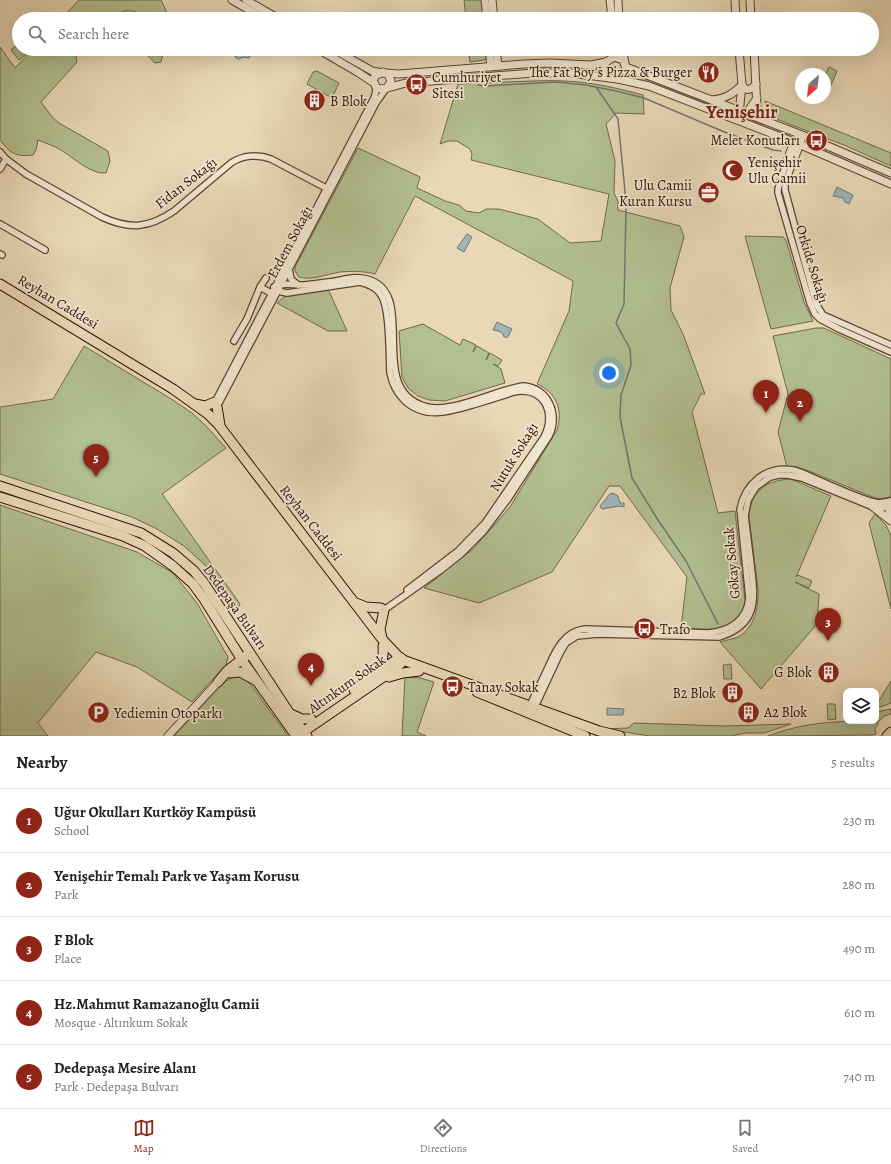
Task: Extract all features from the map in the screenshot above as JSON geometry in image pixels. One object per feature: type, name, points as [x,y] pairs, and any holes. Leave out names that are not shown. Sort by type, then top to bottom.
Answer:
[{"type":"main road","name":"Reyhan Caddesi","points":[[0,284],[173,388],[195,404],[223,432],[355,603],[366,620]]},
{"type":"main road","name":"Reyhan Caddesi","points":[[0,290],[209,417]]},
{"type":"main road","points":[[195,404],[205,406],[216,405]]},
{"type":"main road","points":[[216,405],[209,417],[382,642],[399,660],[419,671],[470,690],[599,731],[620,736]]},
{"type":"main road","points":[[216,405],[218,420],[223,432]]},
{"type":"main road","name":"Dedepaşa Bulvarı","points":[[0,486],[129,528],[164,546],[185,562],[204,583],[290,714],[300,733]]},
{"type":"main road","name":"Dedepaşa Bulvarı","points":[[0,497],[123,536],[154,551],[193,584],[212,611],[243,661],[300,733]]},
{"type":"main road","points":[[355,603],[366,607],[383,609]]},
{"type":"main road","points":[[366,620],[383,609]]},
{"type":"main road","points":[[378,673],[384,658],[380,629],[383,609]]},
{"type":"main road","points":[[229,672],[233,658],[233,645]]},
{"type":"main road","points":[[218,682],[252,655]]},
{"type":"main road","points":[[399,660],[531,710],[585,736]]},
{"type":"main road","name":"Altınkum Sokak","points":[[300,733],[323,712],[399,660]]},
{"type":"main road","name":"Altınkum Sokak","points":[[314,721],[395,669],[399,660]]},
{"type":"main road","points":[[376,682],[397,674],[419,671]]},
{"type":"main road","points":[[229,672],[240,672],[259,682]]},
{"type":"main road","points":[[290,714],[314,721],[312,736]]},
{"type":"main road","points":[[887,736],[891,732]]},
{"type":"street","points":[[232,0],[253,12]]},
{"type":"street","points":[[246,0],[267,12]]},
{"type":"street","points":[[485,0],[486,12]]},
{"type":"street","points":[[492,0],[493,12]]},
{"type":"street","points":[[610,0],[611,12]]},
{"type":"street","points":[[618,0],[619,12]]},
{"type":"street","points":[[735,0],[736,12]]},
{"type":"street","points":[[750,0],[751,12]]},
{"type":"street","points":[[338,56],[372,71],[399,74],[550,63],[590,65],[618,57],[623,60],[625,65],[802,135],[891,173]]},
{"type":"street","points":[[338,56],[374,84],[379,90],[398,84],[407,83],[533,73],[570,73],[618,79],[649,86],[781,137],[891,184]]},
{"type":"street","points":[[491,56],[497,76]]},
{"type":"street","points":[[495,67],[496,56]]},
{"type":"street","points":[[609,56],[604,70],[610,78]]},
{"type":"street","points":[[618,79],[624,75],[625,65],[623,56]]},
{"type":"street","points":[[740,56],[743,112]]},
{"type":"street","points":[[754,56],[757,109],[774,125]]},
{"type":"street","points":[[374,84],[375,76],[384,73],[390,76],[391,81],[386,89]]},
{"type":"street","name":"Erdem Sokağı","points":[[216,405],[326,188],[374,98],[376,91],[374,84]]},
{"type":"street","points":[[742,85],[744,89],[747,90],[756,84]]},
{"type":"street","points":[[712,100],[726,97],[742,85]]},
{"type":"street","name":"Erdem Sokağı","points":[[282,284],[376,103],[386,89]]},
{"type":"street","points":[[737,121],[743,112],[757,98]]},
{"type":"street","points":[[802,135],[790,162],[784,187],[816,304],[823,315],[891,345]]},
{"type":"street","points":[[781,137],[787,148],[790,162]]},
{"type":"street","points":[[790,162],[803,152],[812,150]]},
{"type":"street","name":"Fidan Sokağı","points":[[0,152],[6,159],[26,174],[102,217],[114,223],[125,225],[148,224],[165,217],[231,162],[245,157],[263,156],[271,159],[326,188]]},
{"type":"street","points":[[0,169],[6,159]]},
{"type":"street","name":"Orkide Sokağı","points":[[790,162],[778,189],[778,194],[813,311],[820,319],[839,329],[891,352]]},
{"type":"street","points":[[0,224],[45,250]]},
{"type":"street","points":[[289,269],[291,279],[298,285]]},
{"type":"street","points":[[234,341],[247,319],[260,287],[266,278]]},
{"type":"street","name":"Nutuk Sokağı","points":[[362,278],[372,281],[383,289],[388,297],[391,309],[396,377],[398,383],[406,394],[420,405],[435,408],[449,407],[524,386],[533,388],[542,393],[552,408],[554,420],[552,431],[508,499],[483,532],[442,570],[383,609],[458,551],[485,523],[544,437],[549,422],[548,409],[539,397],[523,391],[514,392],[451,412],[431,413],[419,410],[411,406],[403,399],[392,382],[390,373],[386,307],[381,294],[376,289],[365,283],[355,282],[292,293],[283,293],[276,289],[282,284],[298,285],[362,278]]},
{"type":"street","points":[[260,287],[271,293]]},
{"type":"street","name":"Erdem Sokağı","points":[[216,405],[271,293],[276,289]]},
{"type":"street","name":"Gökay Sokak","points":[[531,710],[566,643],[577,636],[589,634],[718,632],[733,627],[740,620],[746,610],[749,598],[740,509],[743,498],[748,489],[754,481],[760,477],[778,471],[793,470],[870,501],[890,503]]},
{"type":"street","name":"Gökay Sokak","points":[[638,633],[719,637],[735,631],[745,622],[750,615],[754,599],[745,516],[746,507],[756,487],[770,477],[779,475],[794,476],[873,507],[882,508],[890,503]]},
{"type":"street","points":[[890,503],[891,520]]},
{"type":"street","points":[[873,507],[891,520]]},
{"type":"street","points":[[168,736],[218,682]]},
{"type":"green space","points":[[79,0],[161,0],[167,12],[124,11],[68,12]]},
{"type":"green space","points":[[464,0],[483,0],[484,12],[465,12]]},
{"type":"green space","points":[[0,47],[15,68],[26,56],[76,56],[77,62],[41,102],[53,118],[59,123],[108,151],[110,161],[106,173],[94,171],[82,165],[61,150],[38,140],[36,150],[33,155],[17,155],[10,151],[0,140]]},
{"type":"green space","points":[[16,56],[24,56],[19,60]]},
{"type":"green space","points":[[148,56],[162,56],[161,62],[155,63]]},
{"type":"green space","points":[[469,56],[487,56],[487,59],[470,62]]},
{"type":"green space","points":[[831,68],[837,71],[831,85]]},
{"type":"green space","points":[[317,71],[339,83],[332,98],[307,84],[313,72]]},
{"type":"green space","points":[[643,77],[728,111],[728,113],[640,82]]},
{"type":"green space","points":[[556,81],[594,84],[643,95],[644,114],[616,113],[606,124],[615,161],[614,193],[618,201],[618,210],[680,226],[684,237],[670,288],[671,310],[683,334],[705,394],[701,394],[692,412],[718,513],[735,511],[745,599],[745,604],[738,617],[730,624],[721,628],[681,628],[687,577],[620,486],[609,486],[552,572],[479,603],[424,588],[473,549],[510,507],[557,430],[559,423],[559,409],[557,403],[549,392],[537,384],[569,311],[573,281],[415,196],[375,274],[353,271],[335,273],[314,278],[304,278],[299,277],[295,271],[295,267],[358,148],[420,177],[417,188],[445,201],[459,205],[466,211],[479,213],[486,209],[499,209],[538,219],[570,243],[601,241],[609,194],[471,160],[472,154],[470,149],[457,141],[448,141],[440,144],[458,84]]},
{"type":"green space","points":[[765,101],[891,153],[891,166],[844,145],[779,120],[769,112]]},
{"type":"green space","points":[[745,236],[783,237],[786,240],[804,302],[813,321],[771,329]]},
{"type":"green space","points":[[328,289],[347,331],[328,331],[277,303],[284,297]]},
{"type":"green space","points":[[423,324],[460,345],[463,339],[476,345],[473,352],[477,346],[489,353],[486,360],[490,353],[502,360],[498,366],[493,364],[501,369],[505,383],[445,401],[429,400],[418,396],[408,388],[402,377],[399,331]]},
{"type":"green space","points":[[816,328],[824,328],[891,359],[891,496],[889,497],[875,498],[809,471],[797,467],[787,467],[778,432],[788,394],[773,336]]},
{"type":"green space","points":[[84,346],[192,413],[226,448],[162,494],[240,604],[237,610],[205,565],[184,546],[157,529],[132,517],[0,474],[0,407],[53,399]]},
{"type":"green space","points":[[791,479],[831,496],[796,577],[798,575],[812,581],[809,588],[795,582],[819,594],[817,624],[761,689],[720,642],[738,637],[744,633],[752,622],[757,609],[758,589],[749,516],[753,499],[762,488],[768,484]]},
{"type":"green space","points":[[0,505],[137,552],[173,573],[197,603],[228,657],[226,665],[192,702],[137,667],[96,652],[38,723],[48,736],[0,736]]},
{"type":"green space","points":[[875,514],[886,525],[891,536],[891,609],[869,523]]},
{"type":"green space","points":[[731,664],[732,679],[724,679],[723,665]]},
{"type":"green space","points":[[236,676],[244,678],[251,685],[288,736],[174,736],[224,682]]},
{"type":"green space","points":[[405,677],[420,678],[434,682],[417,732],[426,736],[402,736]]},
{"type":"green space","points":[[891,681],[891,703],[881,707],[879,707],[879,701]]},
{"type":"green space","points":[[827,704],[835,704],[836,719],[828,720]]},
{"type":"green space","points":[[891,709],[891,714],[884,716],[879,721],[879,711]]},
{"type":"green space","points":[[843,721],[843,724],[878,724],[875,728],[876,734],[873,735],[768,736],[782,731],[821,723]]},
{"type":"green space","points":[[634,723],[725,726],[791,724],[764,733],[745,733],[732,736],[650,736],[605,729],[628,728]]},
{"type":"water","points":[[235,56],[250,56],[249,58],[236,58]]},
{"type":"water","points":[[837,187],[853,195],[849,204],[845,202],[843,198],[833,196]]},
{"type":"water","points":[[467,234],[472,237],[464,252],[457,248]]},
{"type":"water","points":[[497,322],[512,329],[507,338],[499,331],[493,330]]},
{"type":"water","points":[[613,493],[618,496],[620,503],[624,503],[624,507],[619,506],[602,509],[600,506],[610,494]]},
{"type":"water","points":[[607,708],[624,709],[623,715],[607,715]]},
{"type":"waterway","points":[[478,85],[485,86],[556,82],[586,85],[621,92],[644,98],[722,131],[773,150],[781,151]]},
{"type":"waterway","points":[[596,87],[618,119],[626,202]]},
{"type":"waterway","points":[[626,209],[624,304],[616,323],[630,349],[631,365],[621,395],[620,417],[632,478],[686,561],[718,624]]},
{"type":"place","name":"The Fat Boy's Pizza & Burger","points":[[708,72]]},
{"type":"place","name":"Cumhuriyet Sitesi","points":[[416,85]]},
{"type":"place","name":"B Blok","points":[[315,101]]},
{"type":"place","name":"Melet Konutları","points":[[816,140]]},
{"type":"place","name":"Yenişehir Ulu Camii","points":[[733,170]]},
{"type":"place","name":"Ulu Camii Kuran Kursu","points":[[708,193]]},
{"type":"place","name":"Uğur Okulları Kurtköy Kampüsü","points":[[766,413]]},
{"type":"place","name":"Yenişehir Temalı Park ve Yaşam Korusu","points":[[800,422]]},
{"type":"place","name":"Dedepaşa Mesire Alanı","points":[[96,477]]},
{"type":"place","name":"Trafo","points":[[645,629]]},
{"type":"place","name":"F Blok","points":[[828,641]]},
{"type":"place","name":"G Blok","points":[[828,672]]},
{"type":"place","name":"Hz.Mahmut Ramazanoğlu Camii","points":[[311,686]]},
{"type":"place","name":"Tanay Sokak","points":[[452,687]]},
{"type":"place","name":"B2 Blok","points":[[732,693]]},
{"type":"place","name":"A2 Blok","points":[[748,712]]},
{"type":"place","name":"Yediemin Otoparkı","points":[[98,713]]},
{"type":"district","name":"Yenişehir","points":[[742,112]]}]
